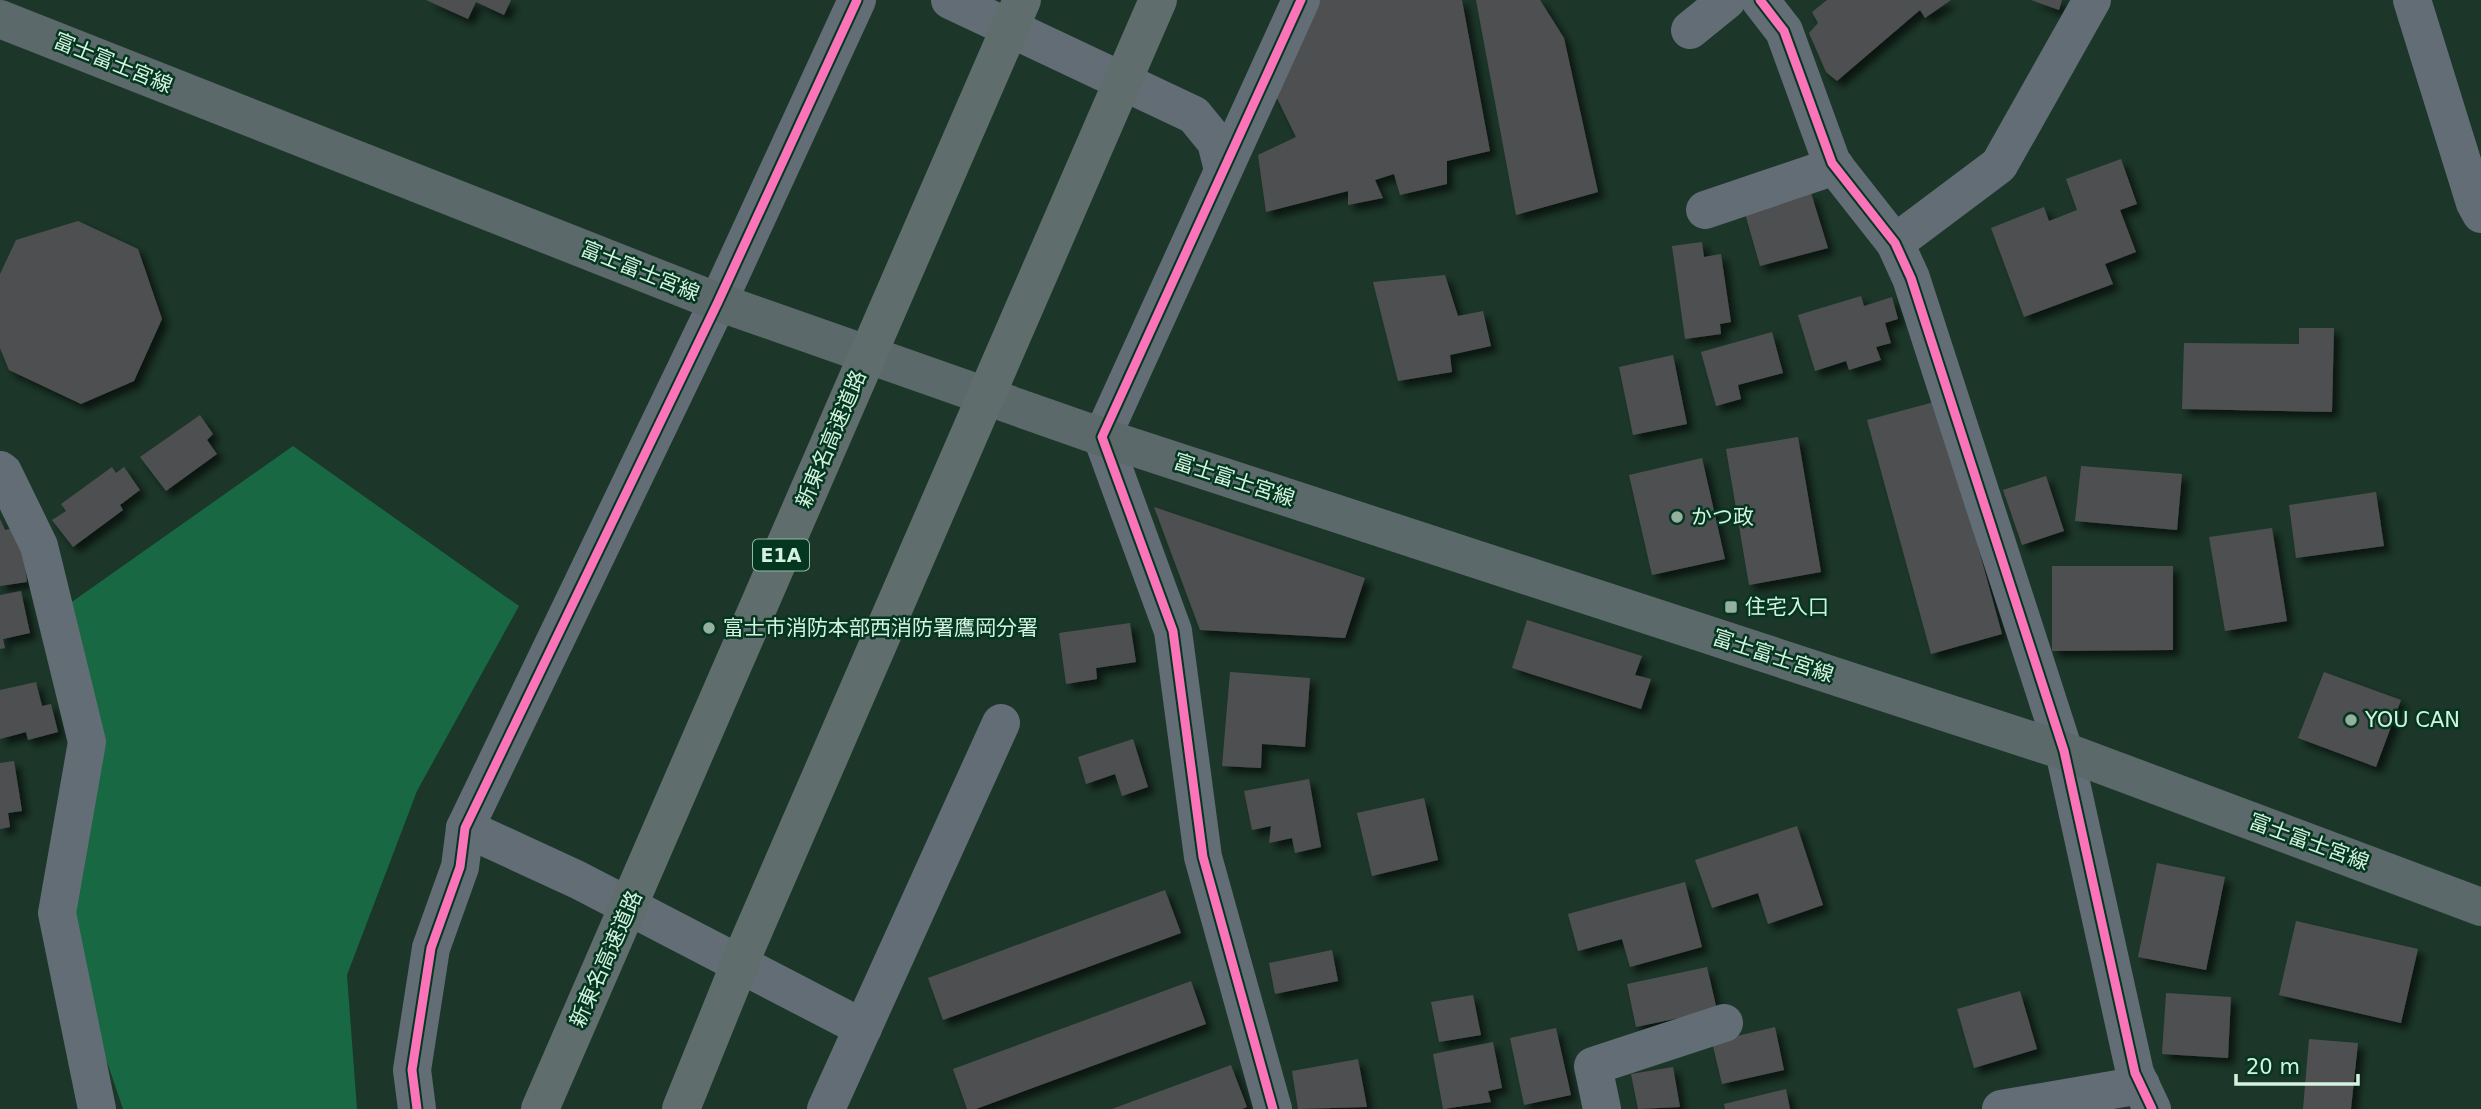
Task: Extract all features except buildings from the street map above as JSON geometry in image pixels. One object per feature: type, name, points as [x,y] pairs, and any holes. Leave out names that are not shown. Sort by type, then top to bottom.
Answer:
[{"type":"highway","name":"新東名高速道路","points":[[540,1109],[1022,0]]},
{"type":"highway","points":[[681,1109],[747,946],[1158,0]]},
{"type":"main road","name":"富士富士宮線","points":[[0,19],[718,302],[1102,437],[2064,751],[2481,906]]},
{"type":"street","points":[[417,1109],[412,1070],[431,948],[460,867],[465,828],[718,302],[856,0]]},
{"type":"street","points":[[950,0],[1194,115],[1216,142],[1223,170]]},
{"type":"street","points":[[1273,1109],[1203,858],[1173,631],[1102,437],[1301,0]]},
{"type":"street","points":[[1690,30],[1727,0]]},
{"type":"street","points":[[1760,0],[1784,31],[1835,166],[1895,243],[1916,292],[2064,751],[2135,1073],[2147,1097],[2001,1109]]},
{"type":"street","points":[[1895,243],[1999,165],[2092,0]]},
{"type":"street","points":[[2412,0],[2475,203],[2481,214]]},
{"type":"street","points":[[1705,210],[1835,166]]},
{"type":"street","points":[[0,470],[40,546],[87,742],[57,913],[97,1109]]},
{"type":"street","points":[[826,1109],[1000,723]]},
{"type":"street","points":[[465,828],[578,880],[863,1028]]},
{"type":"street","points":[[1602,1109],[1593,1066],[1724,1023]]},
{"type":"green space","points":[[293,446],[519,606],[417,791],[347,975],[357,1109],[123,1109],[60,924],[87,742],[56,613]]},
{"type":"cycle path","points":[[417,1109],[412,1070],[431,948],[460,867],[465,828],[718,302],[857,0]]},
{"type":"cycle path","points":[[1273,1109],[1203,857],[1173,631],[1102,437],[1301,0]]},
{"type":"cycle path","points":[[1760,0],[1784,31],[1832,163],[1895,243],[1911,278],[2064,751],[2135,1073],[2152,1109]]},
{"type":"place","name":"かつ政","points":[[1677,517]]},
{"type":"place","name":"住宅入口","points":[[1731,607]]},
{"type":"place","name":"富士市消防本部西消防署鷹岡分署","points":[[709,628]]},
{"type":"place","name":"YOU CAN","points":[[2351,720]]}]
